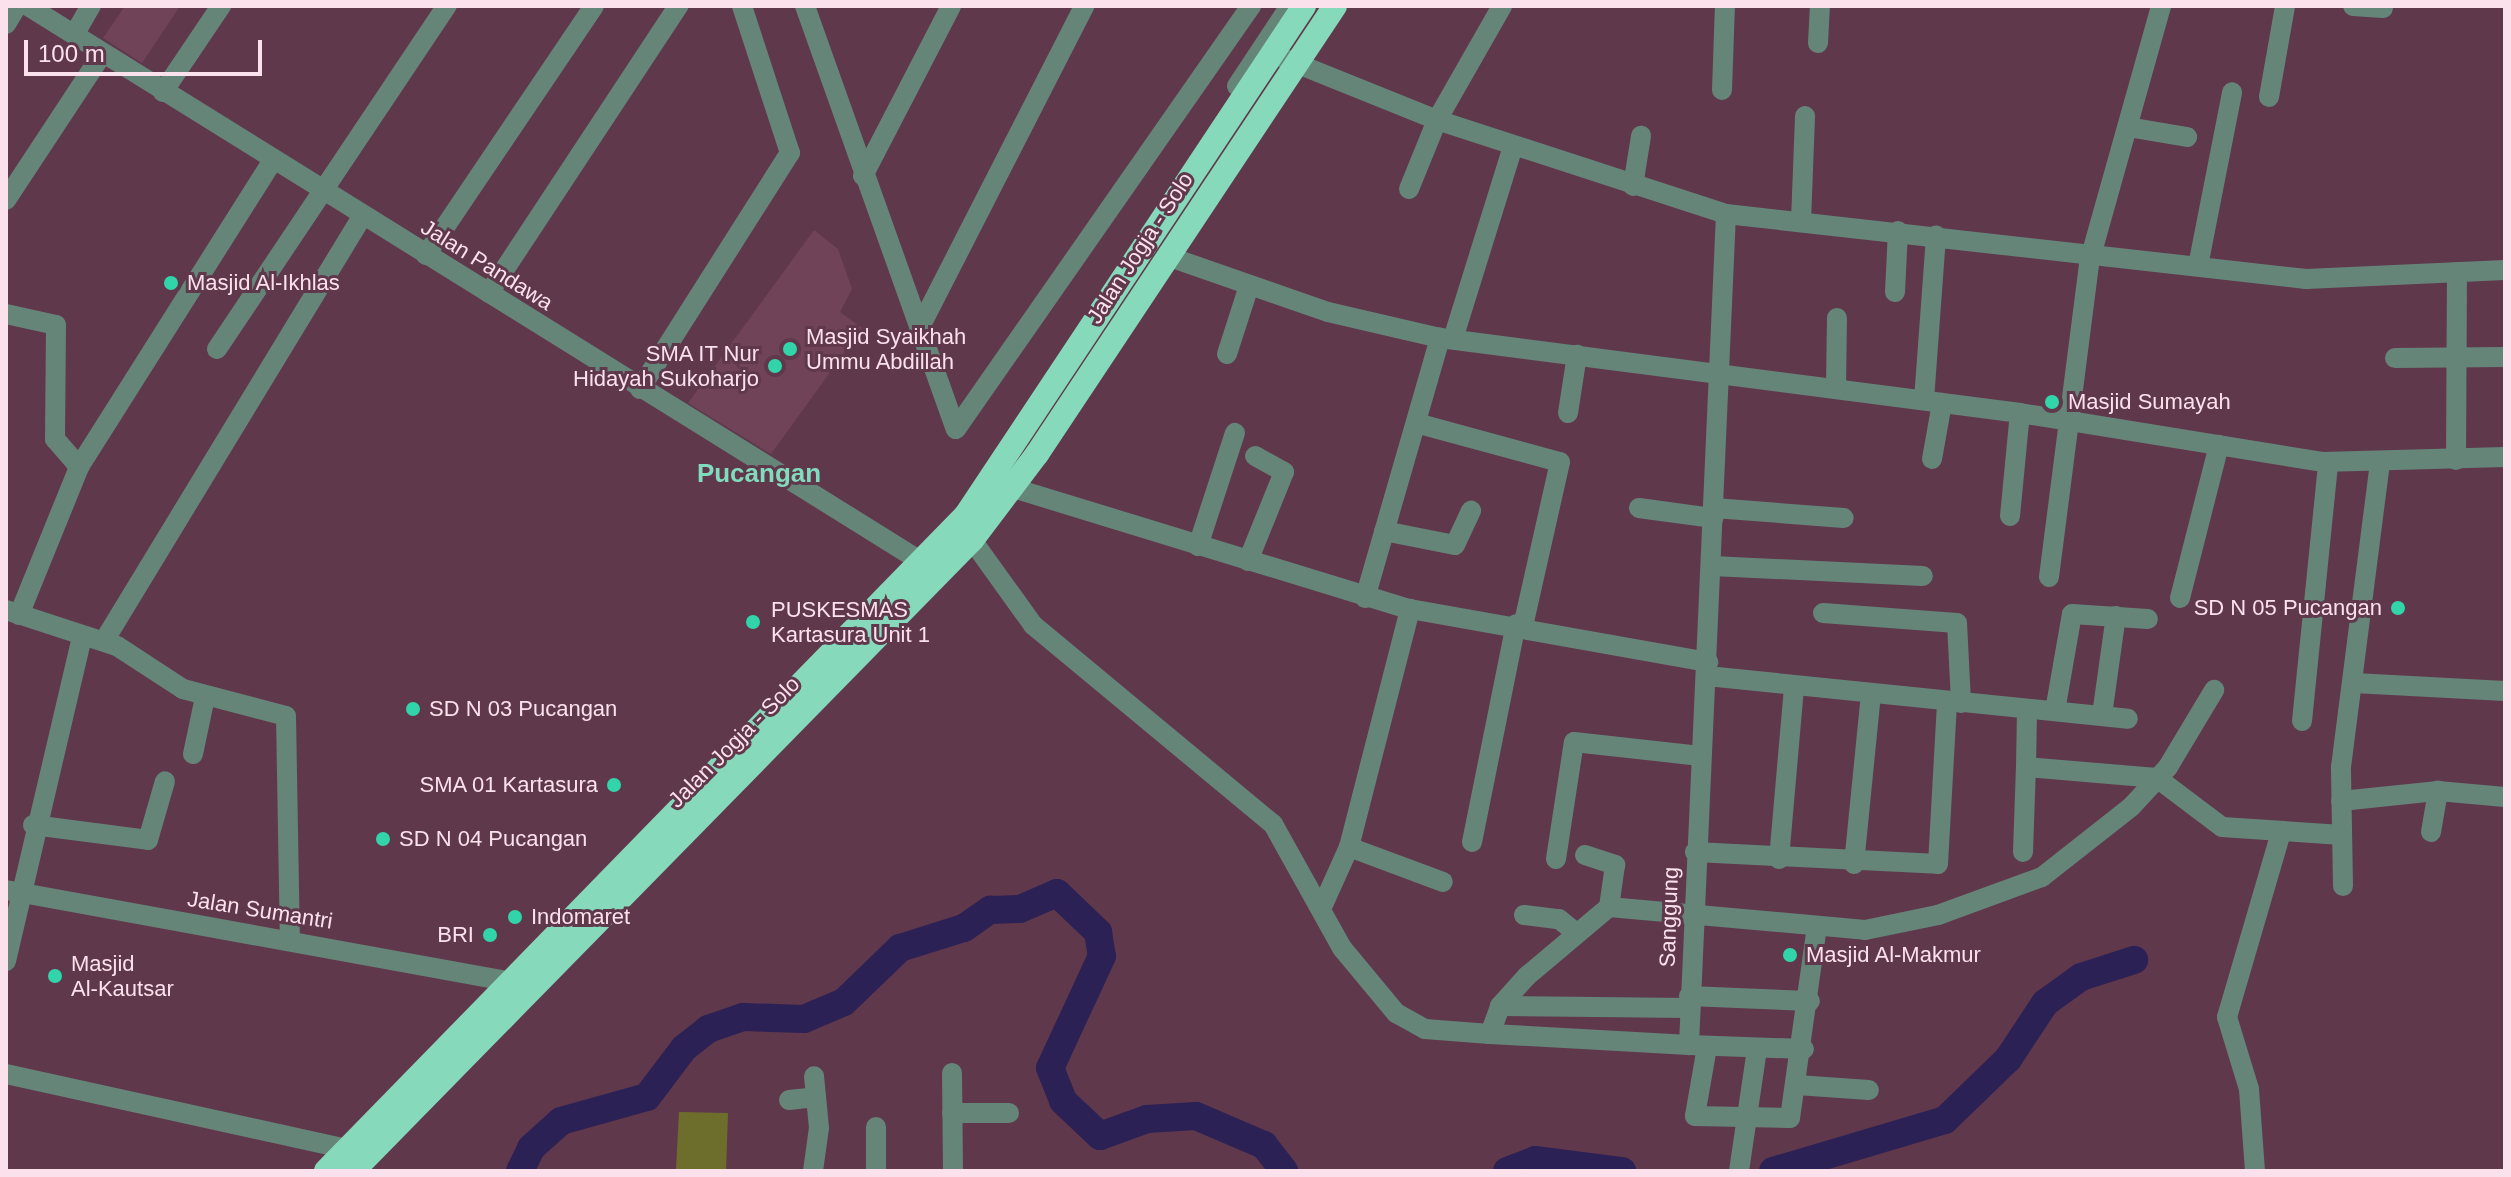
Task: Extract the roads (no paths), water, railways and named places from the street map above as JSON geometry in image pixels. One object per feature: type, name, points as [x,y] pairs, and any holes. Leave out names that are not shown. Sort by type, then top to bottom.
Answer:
[{"type":"highway","name":"Jalan Jogja - Solo","points":[[350,1160],[506,981],[972,540],[1006,479],[1304,6]]},
{"type":"highway","name":"Jalan Jogja - Solo","points":[[326,1171],[350,1160],[736,762],[922,562],[1006,479],[1167,256],[1335,6]]},
{"type":"street","points":[[6,24],[17,6]]},
{"type":"street","name":"Jalan Pandawa","points":[[28,6],[272,162],[922,562]]},
{"type":"street","points":[[74,35],[91,6]]},
{"type":"street","points":[[163,92],[221,6]]},
{"type":"street","points":[[217,349],[447,6]]},
{"type":"street","points":[[426,255],[594,6]]},
{"type":"street","points":[[489,293],[678,6]]},
{"type":"street","points":[[640,389],[790,153],[742,6]]},
{"type":"street","points":[[805,6],[953,424],[962,428],[1251,6]]},
{"type":"street","points":[[863,176],[951,6]]},
{"type":"street","points":[[919,329],[1084,6]]},
{"type":"street","points":[[1290,6],[1007,438],[1006,479],[1198,546],[1410,609],[1519,625],[1794,686],[2128,719]]},
{"type":"street","points":[[1409,189],[1437,120],[1502,6]]},
{"type":"street","points":[[1722,90],[1725,6]]},
{"type":"street","points":[[1818,43],[1820,6]]},
{"type":"street","points":[[2049,577],[2090,259],[2161,6]]},
{"type":"street","points":[[2269,97],[2285,6]]},
{"type":"street","points":[[2353,6],[2383,8]]},
{"type":"street","points":[[6,200],[103,53]]},
{"type":"street","points":[[1272,53],[1437,120],[1726,214],[1936,235],[2090,259],[2198,266],[2327,280],[2505,270]]},
{"type":"street","points":[[2198,266],[2232,92]]},
{"type":"street","points":[[1801,221],[1805,116]]},
{"type":"street","points":[[2128,127],[2187,137]]},
{"type":"street","points":[[1633,186],[1641,136]]},
{"type":"street","points":[[1365,598],[1416,423],[1513,146]]},
{"type":"street","points":[[272,162],[79,467],[13,612],[104,641],[163,681],[205,697],[288,719],[290,939]]},
{"type":"street","name":"Sanggung","points":[[1726,214],[1724,372],[1714,513],[1708,669],[1700,756],[1689,1002],[1698,1046],[1695,1114],[1748,1119]]},
{"type":"street","points":[[104,641],[362,216]]},
{"type":"street","points":[[1895,292],[1898,231]]},
{"type":"street","points":[[1932,459],[1936,235]]},
{"type":"street","points":[[1167,256],[1249,286],[1446,338],[2020,413],[2320,462],[2380,463],[2505,457]]},
{"type":"street","points":[[2456,460],[2457,272]]},
{"type":"street","points":[[1227,354],[1249,286]]},
{"type":"street","points":[[6,314],[56,325],[55,439],[79,467]]},
{"type":"street","points":[[1836,388],[1837,318]]},
{"type":"street","points":[[1568,413],[1577,355]]},
{"type":"street","points":[[2395,358],[2505,357]]},
{"type":"street","points":[[2010,516],[2020,413]]},
{"type":"street","points":[[1416,423],[1560,462],[1519,625],[1472,842]]},
{"type":"street","points":[[1198,546],[1235,433]]},
{"type":"street","points":[[2180,598],[2219,445]]},
{"type":"street","points":[[1248,561],[1284,472],[1255,456]]},
{"type":"street","points":[[2302,721],[2320,462]]},
{"type":"street","points":[[2343,886],[2341,801],[2380,463]]},
{"type":"street","points":[[1639,508],[1844,518]]},
{"type":"street","points":[[1384,531],[1455,545],[1471,511]]},
{"type":"street","points":[[972,540],[1033,625],[1273,824],[1322,907],[1342,948],[1396,1013],[1425,1029],[1698,1046],[1804,1049]]},
{"type":"street","points":[[1712,566],[1923,576]]},
{"type":"street","points":[[1322,907],[1349,847],[1410,609]]},
{"type":"street","points":[[1695,852],[1854,864],[1938,864],[1954,702],[1957,623],[1823,613]]},
{"type":"street","points":[[2055,711],[2071,615],[2148,619]]},
{"type":"street","points":[[2102,715],[2116,616]]},
{"type":"street","points":[[6,961],[12,891],[33,825],[82,636]]},
{"type":"street","points":[[2354,683],[2505,691]]},
{"type":"street","points":[[1779,859],[1794,686]]},
{"type":"street","points":[[1490,1034],[1500,1006],[1575,932],[1609,907],[1694,910],[1817,927],[1911,923],[2042,877],[2157,778],[2214,690]]},
{"type":"street","points":[[1854,864],[1871,694]]},
{"type":"street","points":[[193,754],[205,697]]},
{"type":"street","points":[[2023,852],[2027,710]]},
{"type":"street","points":[[1556,859],[1574,742],[1700,756]]},
{"type":"street","points":[[2026,767],[2157,778],[2215,823],[2281,832],[2342,835]]},
{"type":"street","points":[[33,825],[148,840],[165,781]]},
{"type":"street","points":[[2341,801],[2438,791],[2505,797]]},
{"type":"street","points":[[2431,832],[2438,791]]},
{"type":"street","points":[[2255,1171],[2252,1103],[2234,1053],[2228,1024],[2281,832]]},
{"type":"street","points":[[1349,847],[1443,882]]},
{"type":"street","points":[[1585,855],[1615,865],[1609,907]]},
{"type":"street","name":"Jalan Sumantri","points":[[12,891],[290,939],[506,981]]},
{"type":"street","points":[[1524,915],[1559,919],[1575,932]]},
{"type":"street","points":[[1748,1119],[1790,1119],[1804,1049],[1817,927]]},
{"type":"street","points":[[1500,1006],[1810,1001]]},
{"type":"street","points":[[1739,1171],[1757,1049]]},
{"type":"street","points":[[952,1073],[953,1171]]},
{"type":"street","points":[[6,1074],[350,1160]]},
{"type":"street","points":[[813,1171],[814,1076]]},
{"type":"street","points":[[1797,1085],[1869,1090]]},
{"type":"street","points":[[789,1100],[816,1097]]},
{"type":"street","points":[[952,1113],[1009,1113]]},
{"type":"street","points":[[876,1127],[876,1171]]},
{"type":"waterway","points":[[520,1171],[531,1148],[561,1121],[647,1097],[684,1048],[708,1029],[743,1017],[804,1019],[844,1002],[900,948],[964,928],[990,910],[1020,909],[1057,893],[1098,932],[1102,956],[1050,1068],[1063,1101],[1100,1136],[1147,1119],[1196,1116],[1264,1145],[1284,1171]]},
{"type":"waterway","points":[[1773,1171],[1945,1120],[2008,1059],[2045,1003],[2081,977],[2134,960]]},
{"type":"waterway","points":[[1507,1171],[1535,1160],[1622,1171]]},
{"type":"place","name":"Masjid Al-Ikhlas","points":[[171,283]]},
{"type":"place","name":"Masjid Syaikhah Ummu Abdillah","points":[[790,349]]},
{"type":"place","name":"SMA IT Nur Hidayah Sukoharjo","points":[[775,366]]},
{"type":"place","name":"Masjid Sumayah","points":[[2052,402]]},
{"type":"place","name":"SD N 05 Pucangan","points":[[2398,608]]},
{"type":"place","name":"PUSKESMAS Kartasura Unit 1","points":[[753,622]]},
{"type":"place","name":"SD N 03 Pucangan","points":[[413,709]]},
{"type":"place","name":"SMA 01 Kartasura","points":[[614,785]]},
{"type":"place","name":"SD N 04 Pucangan","points":[[383,839]]},
{"type":"place","name":"Indomaret","points":[[515,917]]},
{"type":"place","name":"BRI","points":[[490,935]]},
{"type":"place","name":"Masjid Al-Makmur","points":[[1790,955]]},
{"type":"place","name":"Masjid Al-Kautsar","points":[[55,976]]},
{"type":"district","name":"Pucangan","points":[[759,474]]}]
